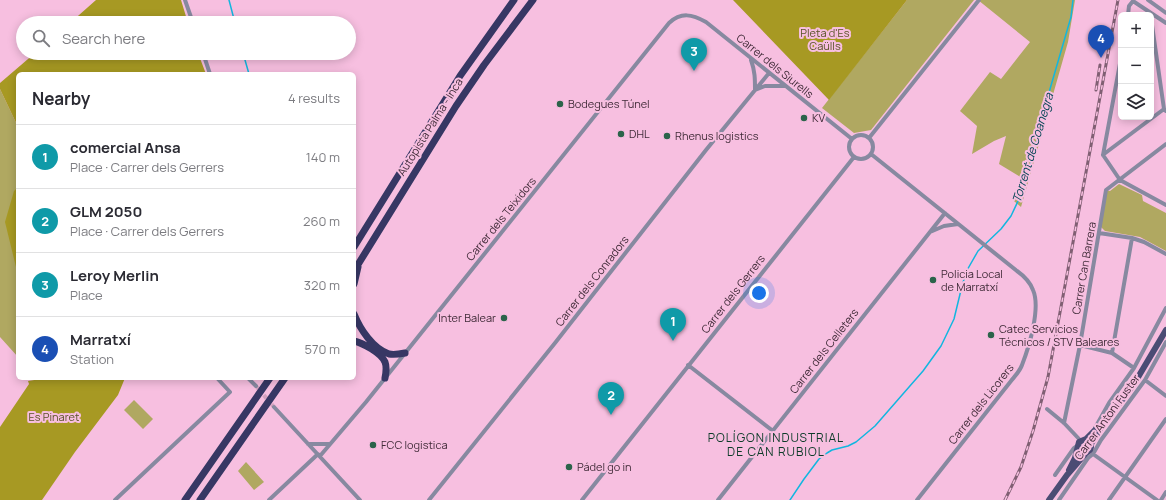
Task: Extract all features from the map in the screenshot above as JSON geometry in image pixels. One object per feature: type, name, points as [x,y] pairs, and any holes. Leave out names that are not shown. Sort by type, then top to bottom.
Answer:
[{"type":"highway","name":"Autopista Palma - Inca","points":[[356,244],[460,76],[514,0]]},
{"type":"highway","name":"Autopista Palma - Inca","points":[[356,268],[460,99],[498,45],[533,0]]},
{"type":"highway","points":[[356,276],[359,263]]},
{"type":"highway","points":[[356,319],[364,334],[383,351],[390,354],[405,353]]},
{"type":"highway","points":[[356,342],[366,345],[382,357],[386,367],[385,378]]},
{"type":"highway","points":[[185,500],[269,380]]},
{"type":"highway","points":[[200,500],[284,380]]},
{"type":"main road","points":[[1067,475],[1084,442],[1112,414],[1134,384],[1166,330]]},
{"type":"main road","points":[[1049,500],[1067,475],[1082,458],[1090,453],[1091,447],[1084,442]]},
{"type":"main road","points":[[1084,442],[1080,452],[1090,453]]},
{"type":"street","points":[[185,0],[190,16]]},
{"type":"street","points":[[869,138],[979,0]]},
{"type":"street","points":[[1148,0],[1166,13]]},
{"type":"street","points":[[1128,12],[1129,6],[1133,1],[1149,12]]},
{"type":"street","name":"Carrer dels Teixidors","points":[[269,500],[330,444],[385,378],[669,24],[675,18],[682,15],[698,17],[706,22]]},
{"type":"street","points":[[1154,16],[1166,23]]},
{"type":"street","name":"Carrer dels Siurells","points":[[706,22],[852,139]]},
{"type":"street","points":[[1103,155],[1165,110],[1154,38]]},
{"type":"street","points":[[750,58],[756,75],[755,90],[765,86],[785,86]]},
{"type":"street","points":[[205,60],[209,72]]},
{"type":"street","name":"Carrer dels Conradors","points":[[429,500],[769,73]]},
{"type":"street","points":[[1118,74],[1103,155],[1120,180],[1166,205]]},
{"type":"street","points":[[859,136],[866,136],[869,138],[873,147],[871,154],[865,159],[854,157],[849,150],[852,139],[859,136]]},
{"type":"street","name":"Carrer Can Barrera","points":[[1064,424],[1080,345],[1106,190],[1166,144]]},
{"type":"street","points":[[871,154],[958,224]]},
{"type":"street","name":"Carrer dels Gerrers","points":[[582,500],[854,157]]},
{"type":"street","name":"Carrer dels Celleters","points":[[718,500],[945,213]]},
{"type":"street","points":[[930,232],[944,226],[958,224]]},
{"type":"street","name":"Carrer dels Licorers","points":[[917,500],[1012,381],[1021,367],[1028,346],[1036,308],[1033,290],[1027,280],[958,224]]},
{"type":"street","points":[[1099,233],[1132,238],[1144,242],[1166,254]]},
{"type":"street","points":[[1112,353],[1132,238]]},
{"type":"street","points":[[1055,475],[1074,448],[1084,442],[1134,368],[1166,308]]},
{"type":"street","name":"Carrer Antoni Fuster","points":[[1058,500],[1090,453],[1144,380],[1166,342]]},
{"type":"street","points":[[1080,345],[1112,353],[1134,368]]},
{"type":"street","points":[[688,365],[773,431]]},
{"type":"street","points":[[115,500],[230,392],[219,380]]},
{"type":"street","points":[[250,380],[256,386]]},
{"type":"street","points":[[1144,380],[1166,396]]},
{"type":"street","points":[[274,407],[360,500]]},
{"type":"street","points":[[1047,409],[1084,442]]},
{"type":"street","points":[[1109,500],[1166,419]]},
{"type":"street","points":[[308,444],[330,444]]},
{"type":"street","points":[[1090,453],[1157,500]]},
{"type":"street","points":[[1161,500],[1166,492]]},
{"type":"shaded area","points":[[907,0],[974,0],[871,130],[854,133],[822,108]]},
{"type":"shaded area","points":[[978,0],[1075,0],[1068,42],[1021,207],[1014,201],[1022,178],[999,164],[1006,136],[972,154],[977,126],[960,111],[990,72],[1001,79],[1030,42]]},
{"type":"shaded area","points":[[0,89],[16,123],[16,355],[0,337]]},
{"type":"shaded area","points":[[1119,184],[1142,195],[1143,201],[1166,213],[1166,251],[1140,237],[1105,231],[1100,226],[1106,190],[1110,191]]},
{"type":"shaded area","points":[[134,400],[153,419],[143,429],[124,410]]},
{"type":"shaded area","points":[[246,462],[264,482],[254,490],[238,471]]},
{"type":"green space","points":[[96,0],[181,0],[186,16],[78,16]]},
{"type":"green space","name":"Pleta d'Es Caülls","points":[[733,0],[907,0],[829,100]]},
{"type":"green space","points":[[27,60],[201,60],[205,72],[16,72],[16,123],[0,89],[0,83]]},
{"type":"green space","points":[[16,189],[16,267],[5,222],[14,191]]},
{"type":"green space","name":"Es Pinaret","points":[[124,380],[118,395],[75,452],[42,500],[0,500],[0,427],[29,384],[28,381]]},
{"type":"waterway","points":[[229,0],[233,16]]},
{"type":"waterway","name":"Torrent de Coanegra","points":[[790,500],[819,459],[832,450],[848,446],[856,442],[875,426],[923,371],[941,346],[954,319],[966,272],[978,251],[1001,229],[1011,216],[1019,199],[1031,163],[1050,89],[1071,17],[1073,0]]},
{"type":"waterway","points":[[245,60],[248,72]]},
{"type":"tunnel","points":[[256,386],[274,407]]},
{"type":"railway","points":[[1005,500],[1021,467],[1048,377],[1118,0]]},
{"type":"railway","points":[[1096,90],[1100,65]]},
{"type":"place","name":"Marratxí","points":[[1101,58]]},
{"type":"place","name":"Leroy Merlin","points":[[694,71]]},
{"type":"place","name":"Bodegues Túnel","points":[[560,104]]},
{"type":"place","name":"KV","points":[[804,118]]},
{"type":"place","name":"DHL","points":[[621,134]]},
{"type":"place","name":"Rhenus logistics","points":[[667,136]]},
{"type":"place","name":"Policia Local de Marratxí","points":[[933,280]]},
{"type":"place","name":"Inter Balear","points":[[504,318]]},
{"type":"place","name":"Catec Servicios Técnicos / STV Baleares","points":[[991,335]]},
{"type":"place","name":"comercial Ansa","points":[[673,341]]},
{"type":"place","name":"GLM 2050","points":[[611,415]]},
{"type":"place","name":"FCC logistica","points":[[373,445]]},
{"type":"place","name":"Pádel go in","points":[[569,467]]},
{"type":"district","name":"POLÍGON INDUSTRIAL DE CAN RUBIOL","points":[[776,445]]}]
